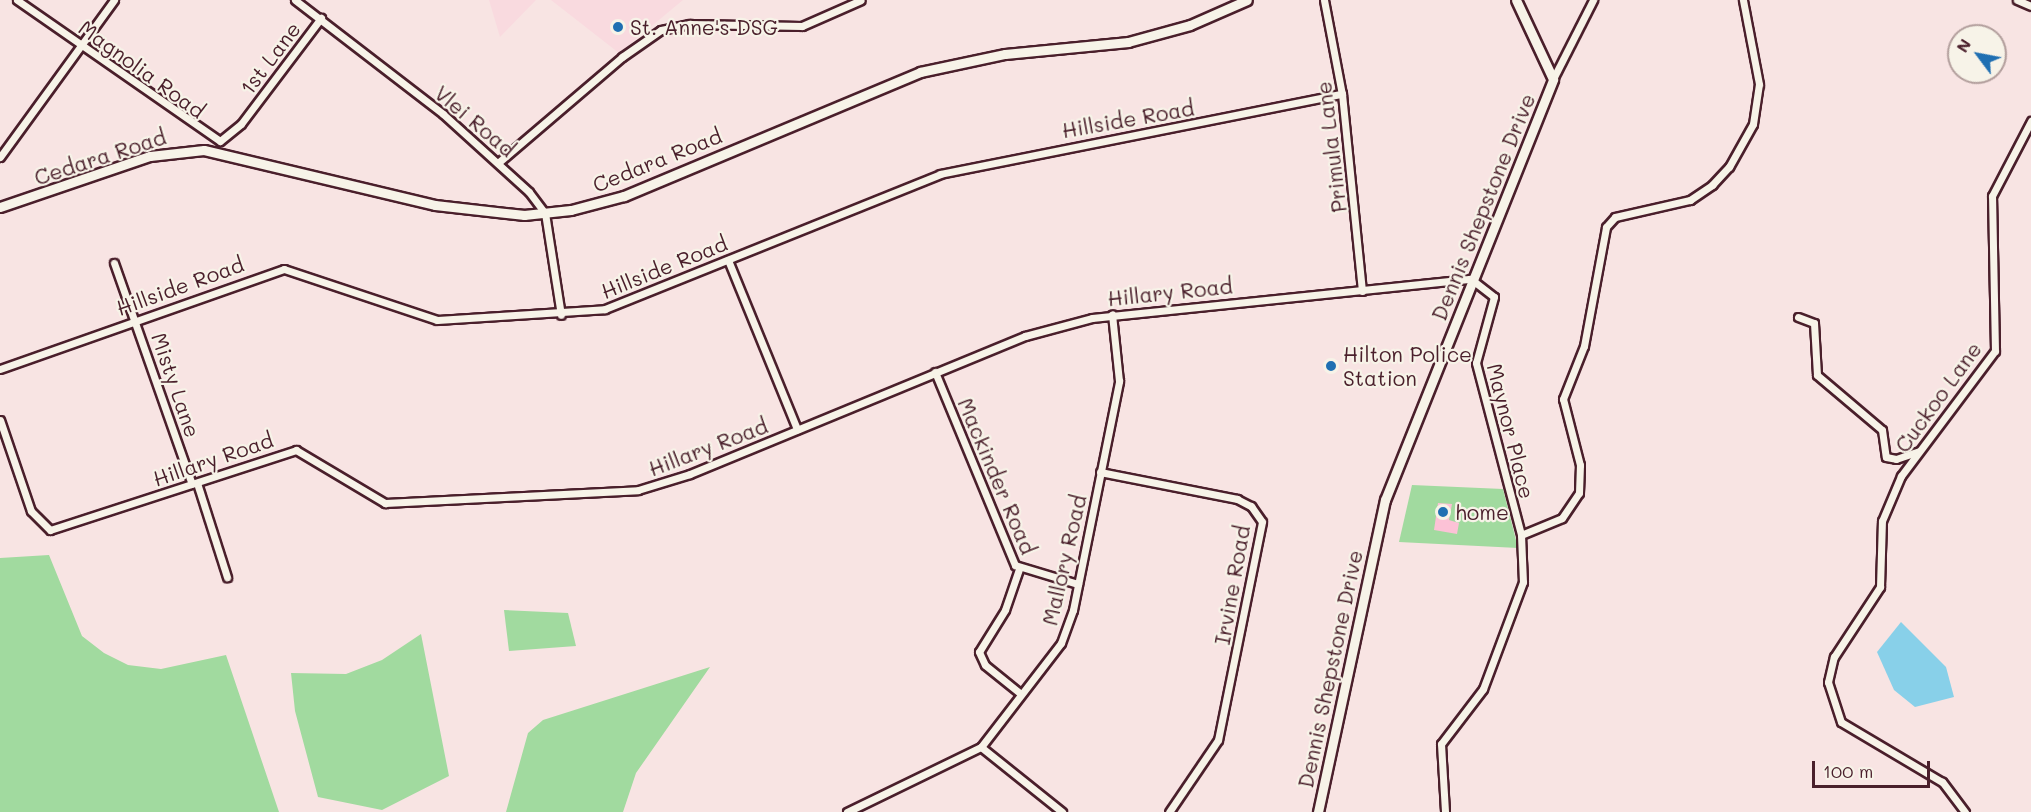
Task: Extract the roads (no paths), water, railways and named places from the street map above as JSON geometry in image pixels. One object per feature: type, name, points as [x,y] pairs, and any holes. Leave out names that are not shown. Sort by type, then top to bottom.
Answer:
[{"type":"main road","name":"Cedara Road","points":[[0,207],[150,156],[204,150],[414,201],[488,213],[545,213],[624,196],[920,72],[1005,54],[1128,42],[1190,25],[1247,0]]},
{"type":"main road","name":"Dennis Shepstone Drive","points":[[1318,812],[1385,500],[1471,279],[1530,146],[1553,79],[1516,0]]},
{"type":"street","name":"Magnolia Road","points":[[17,0],[220,141]]},
{"type":"street","points":[[0,157],[114,0]]},
{"type":"street","name":"Vlei Road","points":[[295,0],[321,18],[499,162],[545,213]]},
{"type":"street","points":[[499,162],[622,57],[661,30],[690,24],[802,26],[861,0]]},
{"type":"street","name":"Primula Lane","points":[[1324,0],[1342,94],[1362,291]]},
{"type":"street","points":[[1553,79],[1593,0]]},
{"type":"street","points":[[1445,812],[1441,744],[1475,705],[1516,612],[1523,582],[1521,535],[1562,518],[1579,493],[1580,465],[1563,399],[1584,346],[1606,227],[1615,218],[1690,200],[1712,185],[1730,167],[1753,124],[1759,84],[1743,0]]},
{"type":"street","points":[[2017,0],[2031,6]]},
{"type":"street","name":"1st Lane","points":[[220,141],[232,134],[321,18]]},
{"type":"street","name":"Hillside Road","points":[[0,369],[284,268],[425,318],[561,315],[615,306],[904,186],[969,166],[1342,94]]},
{"type":"street","name":"Cuckoo Lane","points":[[1965,812],[1942,782],[1841,723],[1828,682],[1834,657],[1875,600],[1882,521],[1919,451],[1995,351],[1992,196],[2031,121]]},
{"type":"street","points":[[545,213],[561,315]]},
{"type":"street","points":[[728,260],[797,429]]},
{"type":"street","name":"Misty Lane","points":[[114,263],[137,319],[227,577]]},
{"type":"street","name":"Maynor Place","points":[[1471,279],[1494,297],[1476,363],[1521,535]]},
{"type":"street","name":"Hillary Road","points":[[0,420],[31,511],[50,530],[296,450],[385,503],[619,492],[669,482],[1025,336],[1112,314],[1471,279]]},
{"type":"street","name":"Mallory Road","points":[[847,812],[981,747],[1061,643],[1078,584],[1120,374],[1112,314]]},
{"type":"street","points":[[1798,317],[1814,323],[1817,375],[1882,430],[1886,457],[1896,459],[1919,451]]},
{"type":"street","name":"Mackinder Road","points":[[935,372],[1019,569],[1078,584]]},
{"type":"street","name":"Irvine Road","points":[[1100,472],[1237,499],[1251,506],[1262,522],[1218,740],[1169,812]]},
{"type":"street","points":[[1019,569],[1005,610],[978,652],[985,665],[1021,694]]},
{"type":"street","points":[[981,747],[1062,812]]},
{"type":"water","points":[[1901,622],[1946,667],[1954,697],[1915,707],[1894,690],[1877,652]]},
{"type":"place","name":"St. Anne's DSG","points":[[618,27]]},
{"type":"place","name":"Hilton Police Station","points":[[1331,366]]},
{"type":"place","name":"home","points":[[1443,512]]}]
